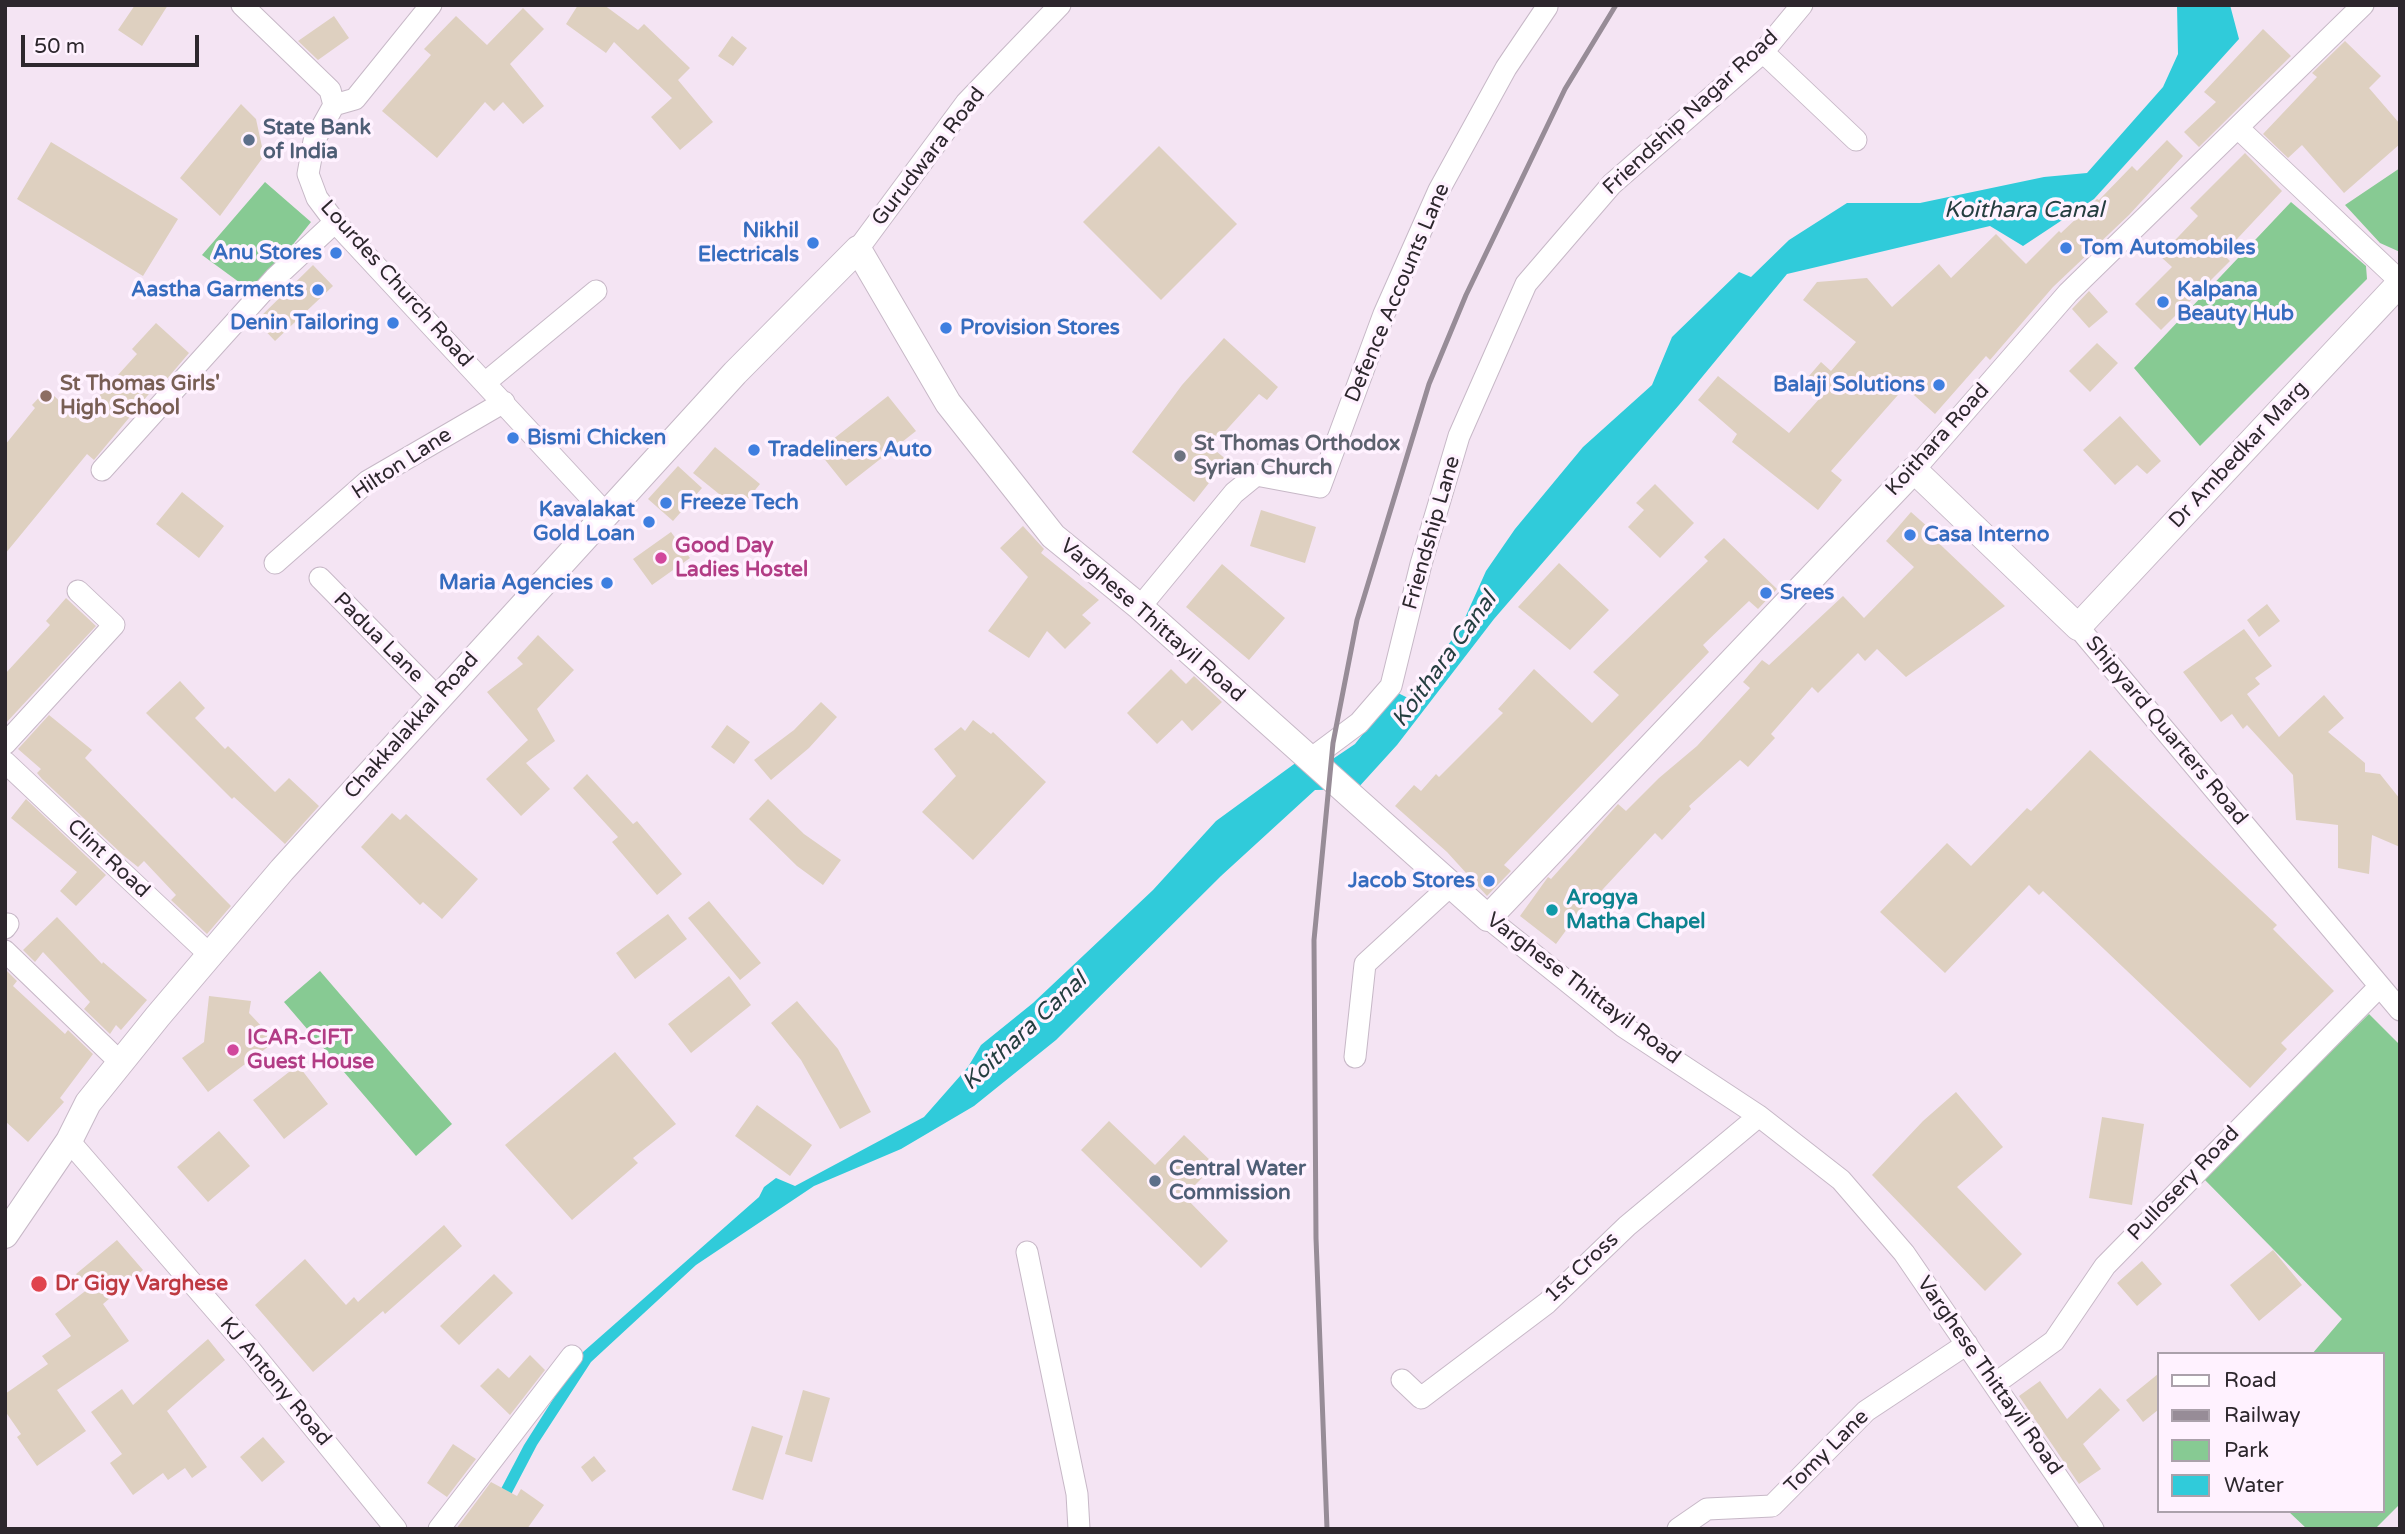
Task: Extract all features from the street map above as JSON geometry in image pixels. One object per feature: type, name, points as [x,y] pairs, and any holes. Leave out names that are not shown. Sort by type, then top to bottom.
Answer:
[{"type":"street","points":[[242,5],[330,90],[334,104],[355,99],[430,5]]},
{"type":"street","name":"Gurudwara Road","points":[[858,249],[966,103],[1060,5]]},
{"type":"street","name":"Friendship Nagar Road","points":[[1526,284],[1612,184],[1763,52],[1802,5]]},
{"type":"street","name":"Koithara Road","points":[[1488,918],[1914,470],[2068,293],[2363,5]]},
{"type":"street","name":"Defence Accounts Lane","points":[[1140,607],[1234,493],[1255,475],[1320,487],[1384,314],[1439,190],[1506,68],[1547,7]]},
{"type":"street","points":[[1763,52],[1856,139]]},
{"type":"street","name":"Lourdes Church Road","points":[[334,104],[314,141],[308,174],[317,198],[335,222],[607,515]]},
{"type":"street","points":[[2238,128],[2400,282]]},
{"type":"street","points":[[102,470],[275,278],[335,222]]},
{"type":"street","name":"Chakkalakkal Road","points":[[6,1233],[69,1141],[89,1103],[210,955],[437,697],[735,373],[858,249]]},
{"type":"street","name":"Varghese Thittayil Road","points":[[858,249],[948,403],[1053,537],[1140,607],[1488,918],[1624,1027],[1759,1116],[1841,1180],[1904,1252],[2093,1529]]},
{"type":"street","name":"Dr Ambedkar Marg","points":[[2078,627],[2400,282]]},
{"type":"street","name":"Friendship Lane","points":[[1311,758],[1359,723],[1391,686],[1421,564],[1459,436],[1526,284]]},
{"type":"street","points":[[486,382],[596,291]]},
{"type":"street","name":"Hilton Lane","points":[[275,563],[368,481],[504,402]]},
{"type":"street","name":"Shipyard Quarters Road","points":[[1914,470],[2078,627],[2400,1010]]},
{"type":"street","name":"Padua Lane","points":[[320,578],[437,697]]},
{"type":"street","points":[[5,744],[114,625],[79,592]]},
{"type":"street","name":"Clint Road","points":[[5,762],[210,955]]},
{"type":"street","points":[[1355,1057],[1365,964],[1451,885]]},
{"type":"street","points":[[5,951],[121,1063]]},
{"type":"street","name":"Pullosery Road","points":[[1996,1384],[2054,1341],[2105,1266],[2379,987]]},
{"type":"street","name":"1st Cross","points":[[1402,1380],[1421,1398],[1432,1390],[1547,1303],[1627,1226],[1759,1116]]},
{"type":"street","name":"KJ Antony Road","points":[[69,1141],[252,1352],[396,1529]]},
{"type":"street","points":[[1027,1252],[1077,1494],[1079,1529]]},
{"type":"street","name":"Tomy Lane","points":[[1678,1529],[1707,1509],[1772,1506],[1866,1411],[1967,1344]]},
{"type":"street","points":[[439,1529],[572,1356]]},
{"type":"green space","points":[[2400,168],[2400,252],[2380,243],[2345,205]]},
{"type":"green space","points":[[265,182],[311,222],[254,293],[202,255]]},
{"type":"green space","points":[[2291,202],[2366,266],[2367,279],[2200,446],[2134,368]]},
{"type":"green space","points":[[320,971],[452,1124],[416,1156],[284,1002]]},
{"type":"green space","points":[[2369,1014],[2400,1045],[2400,1504],[2375,1529],[2307,1529],[2290,1513],[2384,1513],[2384,1352],[2314,1352],[2342,1319],[2203,1178]]},
{"type":"water","name":"Koithara Canal","points":[[2177,5],[2230,5],[2239,39],[2094,199],[2023,246],[1990,226],[1787,274],[1679,405],[1494,619],[1397,745],[1357,789],[1315,790],[1221,876],[1056,1040],[974,1106],[901,1149],[814,1186],[696,1265],[591,1362],[537,1445],[493,1529],[482,1525],[524,1445],[583,1352],[759,1197],[764,1187],[776,1178],[795,1186],[924,1117],[968,1067],[981,1045],[1033,1003],[1153,890],[1216,821],[1301,759],[1315,771],[1355,744],[1396,692],[1408,698],[1460,629],[1486,571],[1515,529],[1583,447],[1652,385],[1672,337],[1739,272],[1751,277],[1789,240],[1847,203],[1920,203],[2044,177],[2087,173],[2163,87],[2178,54]]},
{"type":"building","points":[[135,5],[168,5],[142,46],[118,30]]},
{"type":"building","points":[[578,5],[604,5],[638,30],[644,24],[690,68],[678,80],[713,122],[680,150],[651,117],[672,98],[614,42],[606,53],[566,24]]},
{"type":"building","points":[[523,8],[544,29],[510,64],[544,106],[523,124],[503,102],[494,111],[485,102],[437,158],[382,111],[431,55],[424,49],[456,16],[487,45]]},
{"type":"building","points":[[334,16],[349,38],[318,60],[298,41]]},
{"type":"building","points":[[2263,29],[2291,56],[2199,147],[2184,132],[2216,102],[2204,92]]},
{"type":"building","points":[[732,36],[747,48],[733,66],[718,56]]},
{"type":"building","points":[[2345,41],[2381,76],[2369,88],[2400,124],[2400,144],[2344,193],[2302,145],[2288,158],[2263,134],[2317,77],[2312,73]]},
{"type":"building","points":[[241,104],[256,119],[264,156],[220,216],[180,178]]},
{"type":"building","points":[[2167,140],[2183,156],[2129,215],[2053,287],[1990,360],[1986,356],[1935,414],[1905,387],[1831,471],[1842,480],[1818,510],[1732,442],[1737,434],[1698,400],[1718,376],[1789,433],[1820,398],[1803,383],[1821,362],[1831,371],[1856,342],[1803,300],[1817,282],[1867,278],[1892,307],[1939,264],[1951,278],[1996,234],[2026,264],[2059,231],[2061,233],[2099,200],[2132,166],[2137,171]]},
{"type":"building","points":[[51,142],[178,219],[143,276],[17,199]]},
{"type":"building","points":[[1159,146],[1237,224],[1161,300],[1083,222]]},
{"type":"building","points":[[2245,153],[2282,191],[2223,254],[2230,261],[2161,330],[2135,304],[2172,267],[2160,256],[2198,216],[2190,208]]},
{"type":"building","points":[[313,265],[333,286],[275,341],[256,321]]},
{"type":"building","points":[[2089,291],[2108,312],[2089,328],[2072,309]]},
{"type":"building","points":[[156,323],[189,353],[166,380],[163,377],[94,460],[87,454],[5,554],[5,445],[35,408],[32,405],[47,389],[78,419],[137,354],[132,349]]},
{"type":"building","points":[[1224,338],[1278,387],[1267,400],[1259,394],[1211,447],[1227,460],[1194,502],[1132,452],[1182,385]]},
{"type":"building","points":[[2097,343],[2118,363],[2090,392],[2069,371]]},
{"type":"building","points":[[888,396],[916,431],[846,486],[818,451]]},
{"type":"building","points":[[2120,416],[2161,461],[2147,474],[2137,465],[2115,485],[2083,450]]},
{"type":"building","points":[[715,447],[760,484],[739,510],[693,473]]},
{"type":"building","points":[[678,466],[702,488],[673,521],[648,499]]},
{"type":"building","points":[[1655,484],[1694,523],[1660,558],[1628,527],[1644,510],[1636,503]]},
{"type":"building","points":[[182,492],[224,526],[199,558],[156,524]]},
{"type":"building","points":[[1261,510],[1316,527],[1305,563],[1250,546]]},
{"type":"building","points":[[1911,512],[1929,528],[1926,531],[2005,606],[1906,677],[1877,649],[1865,661],[1858,653],[1818,693],[1812,687],[1771,734],[1775,738],[1748,767],[1740,760],[1689,806],[1691,809],[1662,840],[1655,833],[1591,902],[1589,899],[1556,944],[1520,916],[1548,877],[1551,879],[1618,804],[1626,811],[1697,746],[1750,688],[1743,682],[1762,660],[1769,665],[1843,596],[1864,618],[1914,567],[1886,541]]},
{"type":"building","points":[[1023,526],[1044,549],[1041,553],[1099,600],[1082,615],[1091,623],[1065,649],[1047,631],[1029,658],[988,631],[1028,577],[1000,548]]},
{"type":"building","name":"Good Day Ladies Hostel","points":[[671,532],[690,558],[652,585],[633,559]]},
{"type":"building","points":[[1724,538],[1777,589],[1758,609],[1749,601],[1703,645],[1709,652],[1504,865],[1511,871],[1487,896],[1447,852],[1395,806],[1414,785],[1421,791],[1436,774],[1439,777],[1503,713],[1498,709],[1534,669],[1592,723],[1619,695],[1593,672],[1708,561],[1704,557]]},
{"type":"building","points":[[1559,563],[1609,610],[1570,650],[1518,607]]},
{"type":"building","points":[[1222,564],[1285,618],[1249,660],[1186,607]]},
{"type":"building","points":[[66,598],[96,626],[5,724],[5,674],[50,625],[46,621]]},
{"type":"building","points":[[2267,604],[2280,621],[2259,637],[2247,620]]},
{"type":"building","points":[[2244,629],[2272,666],[2255,678],[2260,684],[2247,694],[2279,737],[2324,695],[2344,718],[2328,732],[2365,763],[2365,772],[2380,774],[2400,799],[2400,847],[2372,835],[2369,874],[2338,868],[2338,825],[2296,820],[2293,775],[2247,725],[2243,729],[2232,714],[2221,722],[2183,672]]},
{"type":"building","points":[[538,635],[574,670],[537,709],[555,741],[526,763],[550,789],[521,816],[486,779],[528,740],[487,692],[523,664],[517,658]]},
{"type":"building","points":[[1171,669],[1186,684],[1194,676],[1222,702],[1192,731],[1182,720],[1157,744],[1127,713]]},
{"type":"building","points":[[180,681],[205,708],[195,718],[225,749],[228,746],[275,792],[289,778],[319,806],[285,844],[234,797],[232,799],[146,713]]},
{"type":"building","points":[[821,702],[837,717],[809,748],[771,780],[754,760],[794,730]]},
{"type":"building","points":[[49,715],[92,750],[85,758],[231,906],[207,934],[171,900],[176,895],[144,861],[138,867],[123,855],[42,779],[37,773],[41,769],[18,749]]},
{"type":"building","points":[[973,720],[991,734],[993,732],[1046,782],[973,860],[922,812],[956,776],[934,749],[961,727],[965,731]]},
{"type":"building","points":[[727,725],[750,742],[734,764],[711,747]]},
{"type":"building","points":[[2090,750],[2277,925],[2273,929],[2334,991],[2281,1043],[2287,1049],[2250,1088],[2043,891],[2039,895],[2029,885],[1945,973],[1880,912],[1947,843],[1971,866],[2027,808],[2031,811]]},
{"type":"building","points":[[587,774],[633,824],[637,821],[682,874],[657,895],[612,842],[618,837],[573,788]]},
{"type":"building","points":[[26,799],[106,875],[76,906],[60,891],[77,872],[11,818]]},
{"type":"building","points":[[768,799],[804,834],[841,860],[823,885],[797,866],[749,819]]},
{"type":"building","points":[[392,813],[400,820],[406,814],[478,879],[442,919],[423,902],[420,905],[361,847]]},
{"type":"building","points":[[709,901],[761,963],[740,980],[688,918]]},
{"type":"building","points":[[668,914],[687,939],[635,979],[616,953]]},
{"type":"building","points":[[57,917],[102,964],[103,962],[147,1000],[121,1030],[116,1025],[110,1034],[84,1009],[90,1002],[43,952],[35,962],[23,950]]},
{"type":"building","points":[[5,969],[17,981],[13,986],[65,1034],[68,1030],[93,1054],[60,1098],[64,1102],[28,1142],[5,1121]]},
{"type":"building","points":[[729,976],[751,1005],[691,1053],[668,1024]]},
{"type":"building","name":"ICAR-CIFT Guest House","points":[[209,996],[251,1001],[249,1013],[264,1029],[274,1030],[273,1043],[208,1092],[182,1058],[204,1042]]},
{"type":"building","points":[[797,1001],[838,1049],[871,1112],[840,1129],[801,1060],[771,1023]]},
{"type":"building","points":[[615,1052],[676,1124],[633,1158],[638,1163],[572,1220],[505,1145]]},
{"type":"building","points":[[298,1065],[328,1104],[284,1139],[253,1100]]},
{"type":"building","points":[[1956,1092],[2003,1147],[1957,1187],[2022,1254],[1985,1291],[1872,1175],[1923,1121]]},
{"type":"building","points":[[757,1105],[812,1145],[790,1176],[735,1136]]},
{"type":"building","points":[[2102,1117],[2144,1124],[2132,1205],[2089,1198]]},
{"type":"building","name":"Central Water Commission","points":[[1109,1121],[1155,1165],[1184,1135],[1215,1165],[1184,1196],[1228,1241],[1201,1268],[1081,1150]]},
{"type":"building","points":[[219,1131],[250,1166],[208,1202],[177,1167]]},
{"type":"building","points":[[444,1225],[462,1246],[385,1314],[383,1311],[313,1372],[255,1305],[305,1259],[346,1305],[354,1297],[358,1302]]},
{"type":"building","points":[[117,1240],[143,1270],[103,1304],[129,1341],[57,1390],[86,1431],[37,1466],[17,1437],[21,1434],[5,1411],[5,1394],[48,1364],[42,1356],[71,1336],[55,1314],[88,1289],[76,1274]]},
{"type":"building","points":[[2273,1250],[2302,1285],[2259,1321],[2230,1285]]},
{"type":"building","points":[[2142,1261],[2162,1284],[2137,1306],[2117,1283]]},
{"type":"building","points":[[494,1274],[513,1293],[459,1345],[440,1326]]},
{"type":"building","points":[[208,1339],[225,1360],[167,1411],[207,1467],[192,1478],[185,1468],[168,1480],[163,1473],[133,1495],[110,1463],[122,1454],[91,1412],[122,1389],[133,1405]]},
{"type":"building","points":[[530,1355],[545,1370],[510,1415],[480,1386],[498,1368],[509,1378]]},
{"type":"building","points":[[2156,1376],[2156,1412],[2143,1422],[2126,1400]]},
{"type":"building","points":[[2040,1381],[2067,1419],[2100,1388],[2120,1410],[2083,1444],[2101,1469],[2079,1484],[2019,1396]]},
{"type":"building","points":[[803,1390],[830,1398],[812,1462],[785,1454]]},
{"type":"building","points":[[752,1426],[783,1436],[763,1500],[732,1490]]},
{"type":"building","points":[[263,1437],[285,1462],[262,1482],[240,1457]]},
{"type":"building","points":[[453,1444],[476,1459],[447,1497],[427,1483]]},
{"type":"building","points":[[594,1456],[606,1471],[592,1482],[581,1467]]},
{"type":"building","points":[[491,1482],[517,1496],[521,1489],[544,1505],[527,1529],[456,1529]]},
{"type":"railway","points":[[1327,1529],[1316,1238],[1314,940],[1333,743],[1357,620],[1429,384],[1466,295],[1565,89],[1616,5]]},
{"type":"place","name":"State Bank of India","points":[[249,140]]},
{"type":"place","name":"Nikhil Electricals","points":[[813,243]]},
{"type":"place","name":"Tom Automobiles","points":[[2066,248]]},
{"type":"place","name":"Anu Stores","points":[[336,253]]},
{"type":"place","name":"Aastha Garments","points":[[318,290]]},
{"type":"place","name":"Kalpana Beauty Hub","points":[[2163,302]]},
{"type":"place","name":"Denin Tailoring","points":[[393,323]]},
{"type":"place","name":"Provision Stores","points":[[946,328]]},
{"type":"place","name":"Balaji Solutions","points":[[1939,385]]},
{"type":"place","name":"St Thomas Girls' High School","points":[[46,396]]},
{"type":"place","name":"Bismi Chicken","points":[[513,438]]},
{"type":"place","name":"Tradeliners Auto","points":[[754,450]]},
{"type":"place","name":"St Thomas Orthodox Syrian Church","points":[[1180,456]]},
{"type":"place","name":"Freeze Tech","points":[[666,503]]},
{"type":"place","name":"Kavalakat Gold Loan","points":[[649,522]]},
{"type":"place","name":"Casa Interno","points":[[1910,535]]},
{"type":"place","name":"Good Day Ladies Hostel","points":[[661,558]]},
{"type":"place","name":"Maria Agencies","points":[[607,583]]},
{"type":"place","name":"Srees","points":[[1766,593]]},
{"type":"place","name":"Jacob Stores","points":[[1489,881]]},
{"type":"place","name":"Arogya Matha Chapel","points":[[1552,910]]},
{"type":"place","name":"ICAR-CIFT Guest House","points":[[233,1050]]},
{"type":"place","name":"Central Water Commission","points":[[1155,1181]]},
{"type":"place","name":"Dr Gigy Varghese","points":[[39,1284]]}]
